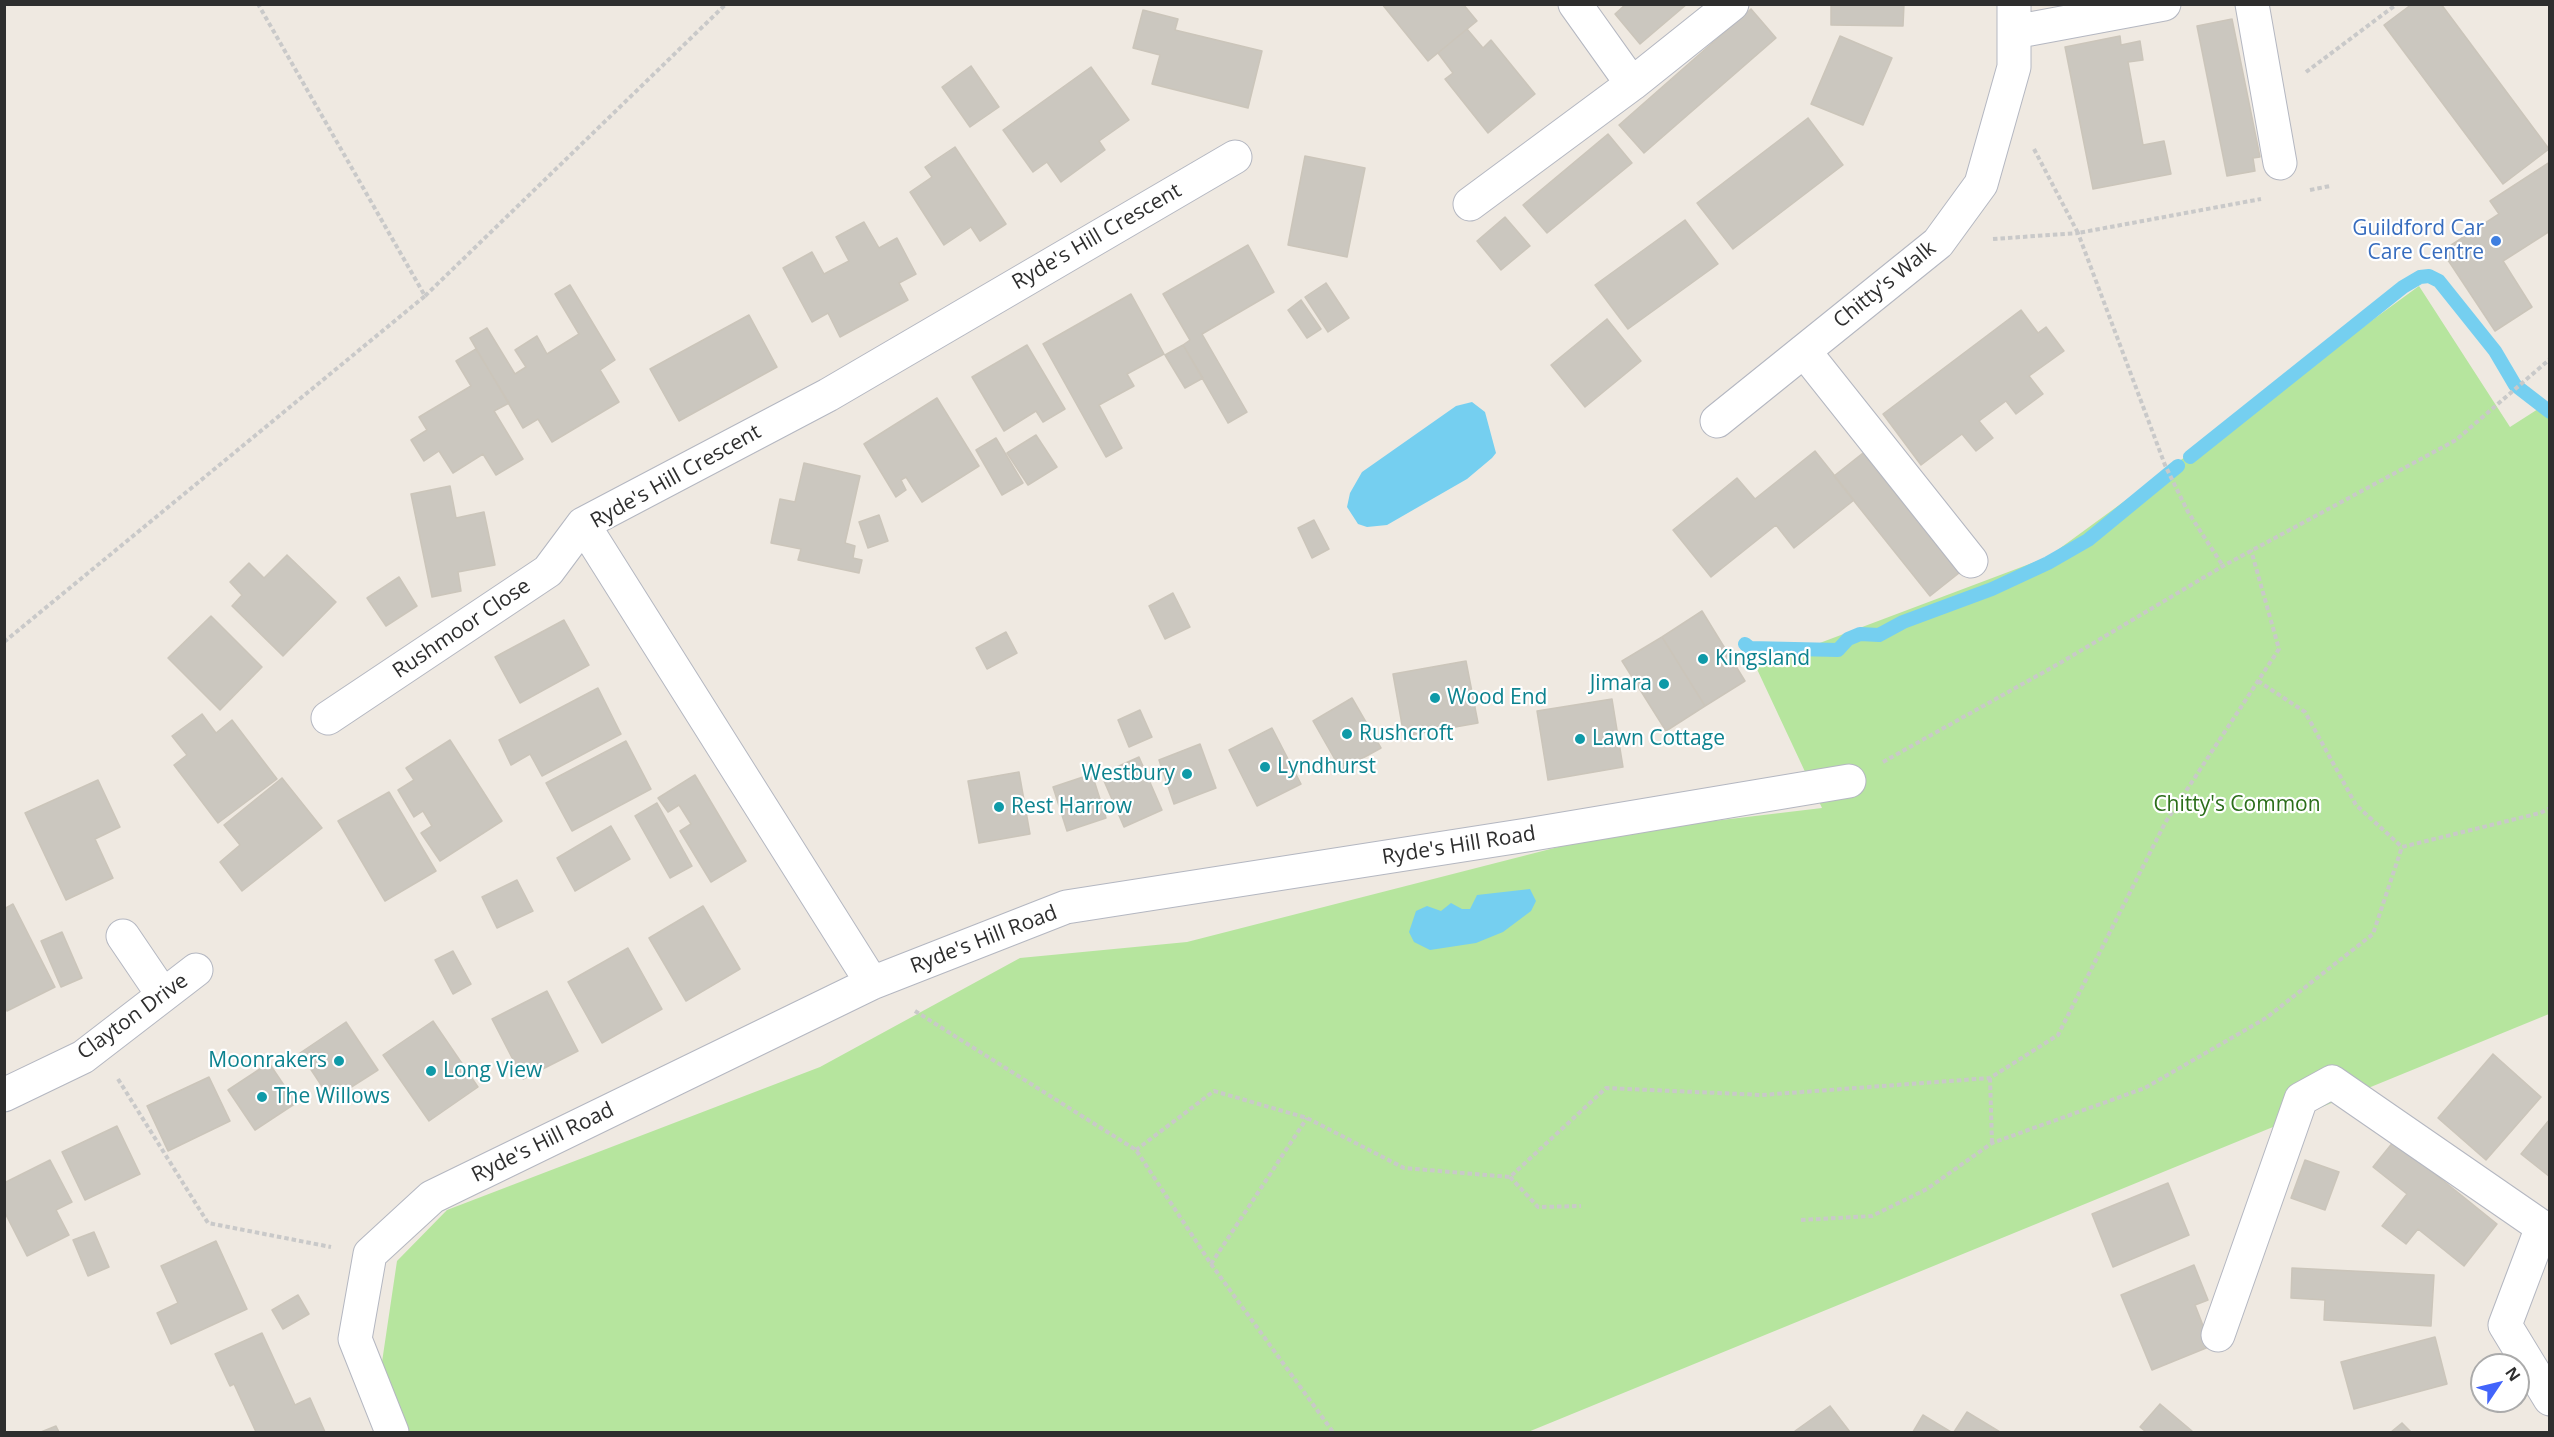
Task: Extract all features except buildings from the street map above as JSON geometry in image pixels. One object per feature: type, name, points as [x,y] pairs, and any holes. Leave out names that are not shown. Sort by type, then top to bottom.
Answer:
[{"type":"street","points":[[1575,4],[1632,84]]},
{"type":"street","points":[[1470,204],[1632,84],[1732,4]]},
{"type":"street","points":[[2014,18],[2164,4]]},
{"type":"street","points":[[2252,4],[2280,163]]},
{"type":"street","name":"Chitty's Walk","points":[[1717,421],[1938,243],[1981,184],[2014,66],[2014,18]]},
{"type":"street","name":"Ryde's Hill Crescent","points":[[872,983],[583,524],[828,395],[1235,157]]},
{"type":"street","points":[[1804,351],[1971,561]]},
{"type":"street","name":"Rushmoor Close","points":[[328,718],[548,572],[583,524]]},
{"type":"street","name":"Ryde's Hill Road","points":[[370,1254],[432,1197],[872,983],[1066,907],[1527,835],[1849,781]]},
{"type":"street","points":[[123,936],[164,995]]},
{"type":"street","name":"Clayton Drive","points":[[4,1095],[83,1057],[196,970]]},
{"type":"street","points":[[2218,1335],[2301,1099],[2332,1082],[2546,1230],[2505,1325],[2550,1399]]},
{"type":"street","points":[[370,1254],[355,1339],[392,1432]]},
{"type":"path","points":[[258,4],[425,296]]},
{"type":"path","points":[[4,642],[425,296],[726,4]]},
{"type":"path","points":[[2269,99],[2397,4]]},
{"type":"path","points":[[2005,94],[2078,233],[2165,465],[2188,513],[2223,566]]},
{"type":"path","points":[[2301,192],[2330,186]]},
{"type":"path","points":[[1938,243],[2078,233],[2270,198]]},
{"type":"path","points":[[1849,781],[2060,663],[2251,550],[2456,440],[2550,359]]},
{"type":"path","points":[[1510,1177],[1606,1088],[1762,1095],[1990,1078],[2058,1035],[2165,823],[2279,649],[2251,550]]},
{"type":"path","points":[[2258,681],[2306,712],[2356,805],[2402,847]]},
{"type":"path","points":[[2402,847],[2540,813],[2550,808]]},
{"type":"path","points":[[1802,1220],[1872,1216],[1927,1189],[1992,1143],[2145,1088],[2266,1018],[2373,934],[2402,847]]},
{"type":"path","points":[[872,983],[1136,1150],[1211,1264],[1333,1432]]},
{"type":"path","points":[[97,1046],[208,1224],[370,1254]]},
{"type":"path","points":[[1990,1078],[1992,1143]]},
{"type":"path","points":[[1136,1150],[1214,1091],[1307,1118],[1404,1168],[1510,1177],[1538,1207],[1581,1206]]},
{"type":"path","points":[[1211,1264],[1307,1118]]},
{"type":"green space","name":"Chitty's Common","points":[[2419,286],[2510,427],[2549,402],[2549,1014],[1528,1432],[408,1432],[382,1362],[397,1261],[447,1210],[820,1067],[1020,958],[1187,942],[1613,833],[1822,808],[1756,667],[2048,557]]},
{"type":"water","points":[[1472,402],[1485,412],[1496,453],[1492,458],[1467,479],[1387,525],[1367,527],[1358,524],[1347,507],[1350,493],[1362,472],[1456,406]]},
{"type":"water","points":[[1530,889],[1536,901],[1531,911],[1503,932],[1476,943],[1430,950],[1414,942],[1409,932],[1416,911],[1427,906],[1441,911],[1451,903],[1462,909],[1470,909],[1477,895]]},
{"type":"waterway","points":[[2190,457],[2403,287],[2420,277],[2429,276],[2439,281],[2495,351],[2515,385],[2550,412]]},
{"type":"waterway","points":[[1745,644],[1750,648],[1838,650],[1848,639],[1860,634],[1879,635],[1903,622],[1992,589],[2048,563],[2088,540],[2178,466]]},
{"type":"place","name":"Guildford Car Care Centre","points":[[2496,241]]},
{"type":"place","name":"Kingsland","points":[[1703,659]]},
{"type":"place","name":"Jimara","points":[[1664,684]]},
{"type":"place","name":"Wood End","points":[[1435,698]]},
{"type":"place","name":"Rushcroft","points":[[1347,734]]},
{"type":"place","name":"Lawn Cottage","points":[[1580,739]]},
{"type":"place","name":"Lyndhurst","points":[[1265,767]]},
{"type":"place","name":"Westbury","points":[[1187,774]]},
{"type":"place","name":"Rest Harrow","points":[[999,807]]},
{"type":"place","name":"Moonrakers","points":[[339,1061]]},
{"type":"place","name":"Long View","points":[[431,1071]]},
{"type":"place","name":"The Willows","points":[[262,1097]]}]
